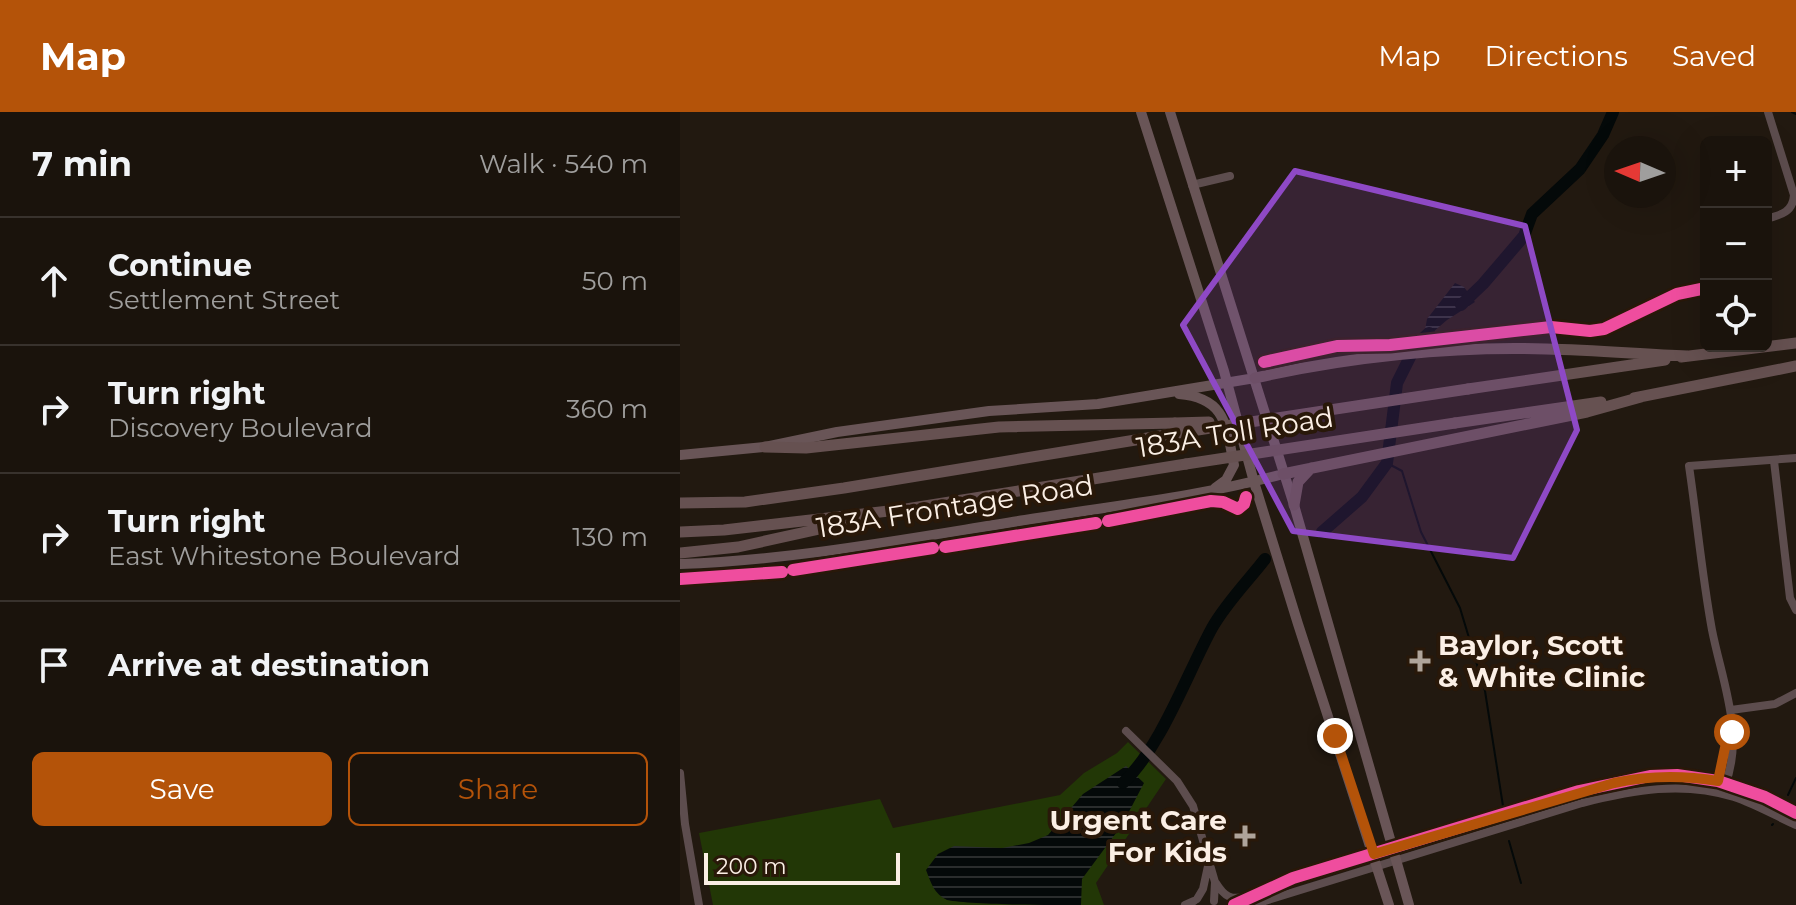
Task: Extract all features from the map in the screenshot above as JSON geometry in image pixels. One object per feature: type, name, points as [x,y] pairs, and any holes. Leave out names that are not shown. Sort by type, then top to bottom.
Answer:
[{"type":"highway","name":"183A Toll Road","points":[[680,503],[745,502],[844,488],[1176,428],[1253,420],[1687,356],[1796,343]]},
{"type":"highway","points":[[1255,378],[1333,363],[1464,350],[1544,349],[1687,356]]},
{"type":"highway","name":"183A Toll Road","points":[[680,532],[724,530],[906,509],[1641,397],[1796,366]]},
{"type":"highway","points":[[1283,474],[1587,412],[1641,397]]},
{"type":"highway","points":[[765,447],[806,448],[999,427],[1176,428]]},
{"type":"highway","points":[[1294,505],[1298,482],[1311,468]]},
{"type":"highway","points":[[680,553],[751,544],[906,509]]},
{"type":"main road","points":[[1141,112],[1227,383],[1254,482],[1389,905]]},
{"type":"main road","points":[[1170,112],[1294,505],[1409,905]]},
{"type":"main road","points":[[680,455],[765,447],[837,432],[989,411],[1098,404],[1255,378]]},
{"type":"main road","points":[[1168,394],[1195,396],[1209,400],[1218,408],[1234,465],[1226,480],[1214,489]]},
{"type":"main road","name":"183A Frontage Road","points":[[680,564],[783,557],[1214,489],[1283,474]]},
{"type":"street","points":[[1768,112],[1794,195],[1794,203],[1788,210],[1772,217]]},
{"type":"street","points":[[1192,185],[1230,176]]},
{"type":"street","points":[[1719,793],[1726,743],[1732,732],[1731,710],[1712,629],[1689,466],[1796,458]]},
{"type":"street","points":[[1774,461],[1790,598],[1796,610]]},
{"type":"street","points":[[1731,710],[1775,704],[1796,693]]},
{"type":"street","points":[[1126,731],[1177,781],[1193,806],[1206,845],[1208,865],[1223,894],[1234,898],[1261,891]]},
{"type":"street","points":[[680,773],[682,824],[699,905]]},
{"type":"street","points":[[1234,905],[1293,878],[1614,783],[1650,776],[1677,775],[1722,782],[1796,813]]},
{"type":"street","points":[[1252,905],[1582,803],[1631,791],[1679,787],[1719,793],[1796,825]]},
{"type":"street","points":[[1192,902],[1203,889],[1208,865]]},
{"type":"street","points":[[1215,882],[1216,903]]},
{"type":"street","points":[[1192,902],[1207,898],[1223,905]]},
{"type":"highlighted area","points":[[1295,171],[1525,226],[1577,430],[1513,558],[1293,531],[1183,325]]},
{"type":"green space","points":[[1128,742],[1166,779],[1096,883],[1104,905],[713,905],[699,833],[880,799],[893,828],[1060,795],[1084,773],[1117,753]]},
{"type":"shaded area","points":[[1455,283],[1464,287],[1475,302],[1447,320],[1418,345],[1417,339],[1425,330],[1427,319]]},
{"type":"shaded area","points":[[1126,766],[1144,783],[1122,825],[1082,879],[1081,905],[958,902],[943,898],[934,888],[926,870],[938,854],[954,846],[1002,848],[1029,843],[1048,835],[1083,794]]},
{"type":"waterway","points":[[1461,305],[1524,236],[1532,214],[1580,169],[1603,135],[1613,112]]},
{"type":"waterway","points":[[1792,112],[1796,114]]},
{"type":"waterway","points":[[1322,532],[1362,497],[1387,463],[1397,383],[1416,345],[1429,333]]},
{"type":"waterway","points":[[1387,463],[1402,471],[1421,532],[1460,608],[1485,691],[1503,806]]},
{"type":"waterway","points":[[1123,783],[1137,768],[1161,730],[1218,619],[1265,559]]},
{"type":"waterway","points":[[1788,795],[1796,778]]},
{"type":"waterway","points":[[1509,841],[1521,883]]},
{"type":"cycle path","points":[[1264,362],[1337,346],[1390,345],[1551,327],[1590,331],[1604,329],[1677,294],[1700,289]]},
{"type":"cycle path","points":[[1108,521],[1211,501],[1223,502],[1238,509],[1246,497]]},
{"type":"cycle path","points":[[945,547],[1096,523]]},
{"type":"cycle path","points":[[793,570],[933,548]]},
{"type":"cycle path","points":[[680,579],[782,572]]},
{"type":"cycle path","points":[[1234,905],[1293,878],[1579,791],[1650,776],[1677,775],[1718,781],[1765,797],[1796,813]]},
{"type":"place","name":"Baylor, Scott & White Clinic","points":[[1420,661]]},
{"type":"place","name":"Urgent Care For Kids","points":[[1245,836]]},
{"type":"route","points":[[1335,736],[1374,854],[1614,783],[1650,776],[1677,775],[1718,781],[1726,743],[1732,732]]}]
